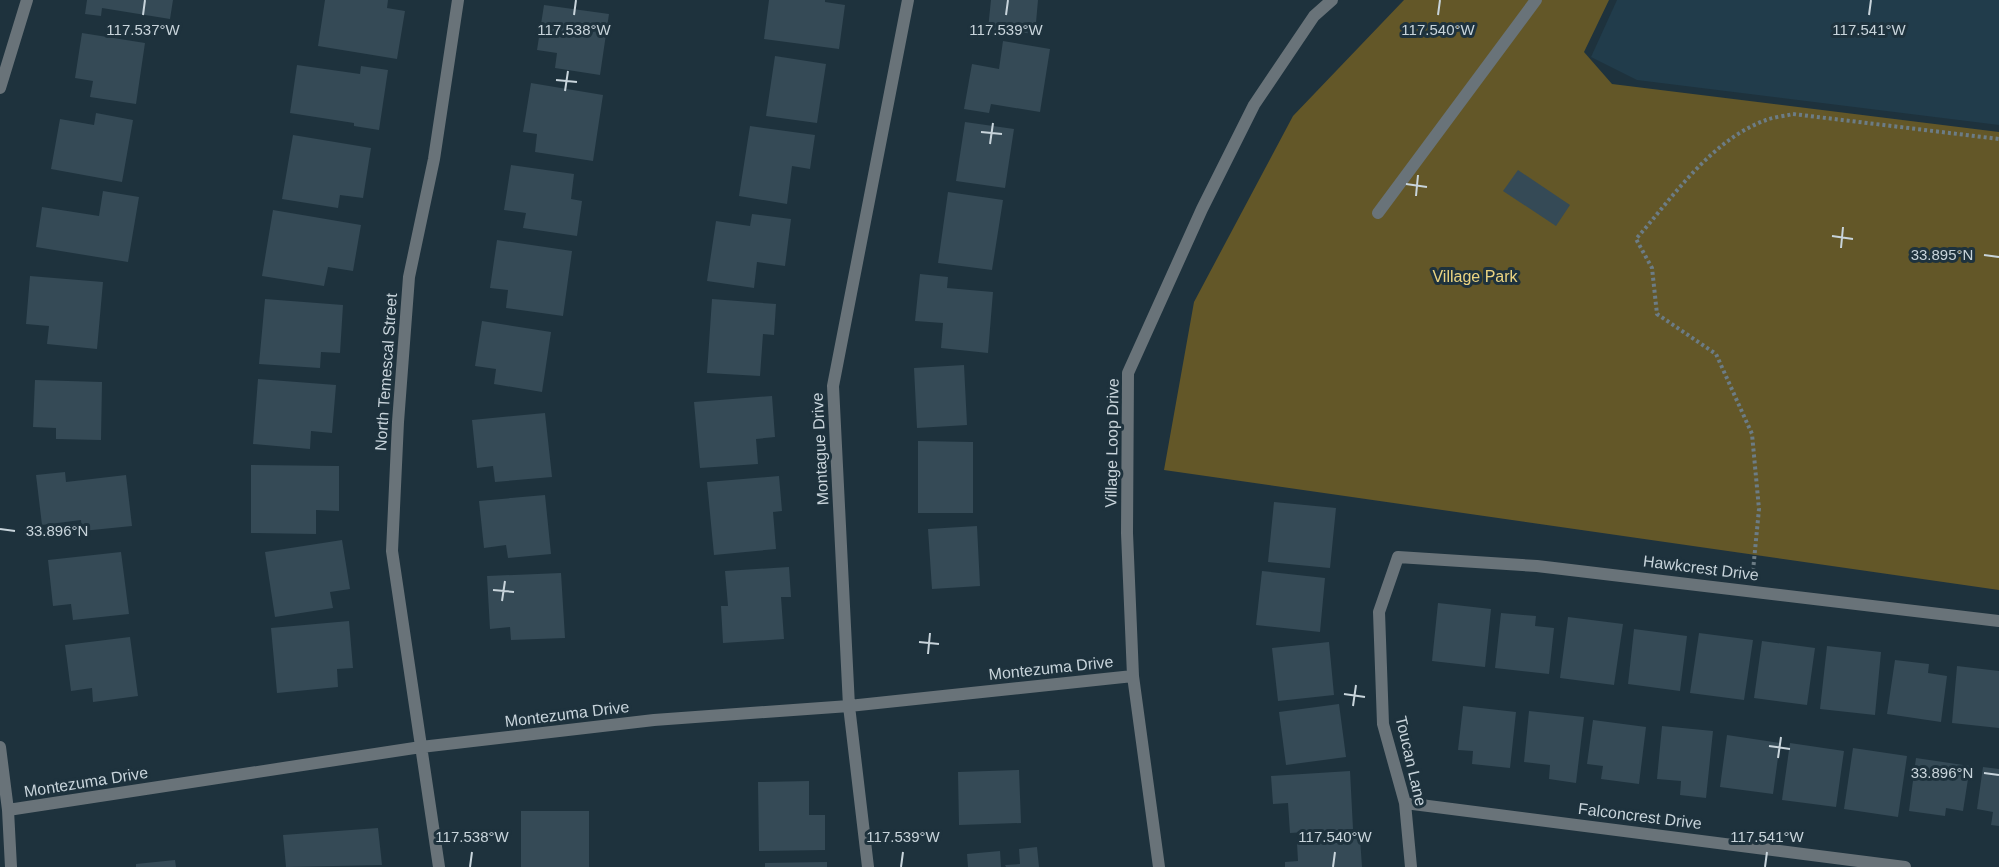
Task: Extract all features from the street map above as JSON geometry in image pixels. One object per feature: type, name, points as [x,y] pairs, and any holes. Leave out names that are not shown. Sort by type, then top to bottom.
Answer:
[{"type":"street","points":[[0,88],[27,0]]},
{"type":"street","name":"North Temescal Street","points":[[439,867],[392,551],[398,422],[409,276],[434,159],[458,0]]},
{"type":"street","name":"Montague Drive","points":[[868,867],[849,706],[833,386],[908,0]]},
{"type":"street","name":"Village Loop Drive","points":[[1159,867],[1133,676],[1127,533],[1128,373],[1202,209],[1254,105],[1314,16],[1332,0]]},
{"type":"street","points":[[1378,213],[1536,0]]},
{"type":"street","name":"Hawkcrest Drive","points":[[1398,557],[1537,566],[1999,621]]},
{"type":"street","name":"Toucan Lane","points":[[1398,557],[1379,612],[1383,724],[1405,802],[1411,867]]},
{"type":"street","name":"Montezuma Drive","points":[[8,810],[421,747],[654,720],[849,706],[1133,676]]},
{"type":"street","points":[[0,747],[8,810],[11,867]]},
{"type":"street","name":"Falconcrest Drive","points":[[1405,802],[1905,867]]},
{"type":"path","points":[[1750,590],[1759,509],[1752,434],[1716,354],[1657,314],[1652,268],[1636,239],[1701,165],[1733,138],[1766,120],[1793,114],[1999,139]]},
{"type":"shaded area","points":[[1617,0],[1999,0],[1999,125],[1637,80],[1591,57]]},
{"type":"green space","name":"Village Park","points":[[1404,0],[1609,0],[1584,52],[1612,84],[1999,132],[1999,590],[1164,470],[1194,302],[1293,116]]},
{"type":"building","points":[[87,0],[173,0],[170,19],[102,8],[101,16],[85,14]]},
{"type":"building","points":[[325,0],[388,0],[387,8],[405,11],[397,59],[318,46]]},
{"type":"building","points":[[769,0],[825,0],[825,2],[845,5],[839,49],[764,39]]},
{"type":"building","points":[[991,0],[1038,0],[1035,34],[988,29]]},
{"type":"building","points":[[544,5],[609,14],[600,75],[555,68],[557,53],[537,50]]},
{"type":"building","points":[[82,33],[145,43],[136,104],[90,97],[93,81],[75,78]]},
{"type":"building","points":[[1003,41],[1050,49],[1040,112],[991,104],[989,113],[964,109],[972,64],[999,69]]},
{"type":"building","points":[[775,56],[826,64],[817,123],[766,116]]},
{"type":"building","points":[[297,65],[360,74],[361,66],[388,70],[379,130],[354,126],[354,123],[290,113]]},
{"type":"building","points":[[531,83],[603,95],[593,161],[535,152],[537,134],[523,132]]},
{"type":"building","points":[[96,113],[133,120],[122,182],[51,169],[60,119],[94,125]]},
{"type":"building","points":[[965,122],[1014,129],[1005,188],[956,181]]},
{"type":"building","points":[[750,126],[815,135],[810,169],[792,166],[787,204],[739,196]]},
{"type":"building","points":[[293,135],[371,148],[363,198],[340,195],[338,208],[282,199]]},
{"type":"building","points":[[511,165],[574,174],[571,199],[582,201],[577,236],[523,228],[526,213],[504,210]]},
{"type":"building","points":[[1518,170],[1570,205],[1556,226],[1503,191]]},
{"type":"building","points":[[103,191],[139,197],[128,262],[36,247],[42,207],[99,216]]},
{"type":"building","points":[[948,192],[1003,200],[992,270],[938,263]]},
{"type":"building","points":[[273,210],[361,225],[353,271],[328,267],[324,286],[262,276]]},
{"type":"building","points":[[752,214],[791,219],[785,266],[757,262],[754,288],[707,281],[716,221],[750,226]]},
{"type":"building","points":[[497,240],[572,251],[563,316],[506,308],[508,290],[490,288]]},
{"type":"building","points":[[920,274],[948,277],[947,288],[993,292],[988,353],[941,348],[943,323],[915,321]]},
{"type":"building","points":[[30,276],[103,282],[97,349],[47,344],[49,326],[26,324]]},
{"type":"building","points":[[265,299],[343,305],[340,353],[321,352],[320,368],[259,364]]},
{"type":"building","points":[[712,299],[776,304],[774,335],[763,334],[760,376],[707,373]]},
{"type":"building","points":[[482,321],[551,332],[542,392],[494,384],[496,369],[475,366]]},
{"type":"building","points":[[964,365],[967,425],[917,428],[914,368]]},
{"type":"building","points":[[258,379],[336,385],[332,433],[311,431],[310,449],[253,444]]},
{"type":"building","points":[[35,380],[102,382],[101,440],[56,439],[56,428],[33,427]]},
{"type":"building","points":[[772,396],[775,437],[756,439],[758,464],[700,468],[694,402]]},
{"type":"building","points":[[545,413],[552,477],[495,482],[493,466],[477,468],[472,420]]},
{"type":"building","points":[[918,441],[973,442],[973,513],[918,513]]},
{"type":"building","points":[[251,465],[339,466],[339,511],[316,510],[316,534],[251,533]]},
{"type":"building","points":[[65,472],[66,482],[126,475],[132,526],[82,531],[81,520],[42,525],[36,475]]},
{"type":"building","points":[[779,476],[782,511],[773,512],[776,549],[714,555],[707,482]]},
{"type":"building","points":[[545,495],[551,554],[508,558],[506,545],[484,548],[479,501]]},
{"type":"building","points":[[1274,502],[1336,508],[1330,568],[1268,562]]},
{"type":"building","points":[[977,526],[980,586],[932,589],[928,529]]},
{"type":"building","points":[[342,540],[350,589],[330,592],[333,608],[275,617],[265,552]]},
{"type":"building","points":[[121,552],[129,614],[73,620],[71,604],[53,606],[48,560]]},
{"type":"building","points":[[789,567],[791,597],[781,597],[784,639],[723,643],[721,606],[728,606],[725,571]]},
{"type":"building","points":[[1262,571],[1325,578],[1320,632],[1256,625]]},
{"type":"building","points":[[561,573],[565,638],[511,640],[510,627],[490,629],[487,576]]},
{"type":"building","points":[[1438,603],[1491,609],[1485,667],[1432,661]]},
{"type":"building","points":[[1501,613],[1536,616],[1535,626],[1554,628],[1549,674],[1495,668]]},
{"type":"building","points":[[1568,617],[1623,624],[1614,685],[1560,678]]},
{"type":"building","points":[[349,621],[353,668],[337,669],[338,687],[277,693],[271,628]]},
{"type":"building","points":[[1634,629],[1687,636],[1680,691],[1628,684]]},
{"type":"building","points":[[1699,633],[1753,640],[1744,700],[1690,693]]},
{"type":"building","points":[[130,637],[138,696],[93,702],[92,688],[71,691],[65,645]]},
{"type":"building","points":[[1762,641],[1815,648],[1807,705],[1754,698]]},
{"type":"building","points":[[1329,642],[1334,695],[1278,701],[1272,648]]},
{"type":"building","points":[[1827,646],[1881,652],[1875,715],[1820,709]]},
{"type":"building","points":[[1895,660],[1929,664],[1928,673],[1947,676],[1941,722],[1887,714]]},
{"type":"building","points":[[1957,666],[1999,671],[1999,728],[1952,723]]},
{"type":"building","points":[[1339,704],[1346,757],[1286,765],[1279,712]]},
{"type":"building","points":[[1463,706],[1516,712],[1510,768],[1472,764],[1473,751],[1458,750]]},
{"type":"building","points":[[1529,711],[1584,717],[1576,783],[1549,779],[1550,765],[1524,762]]},
{"type":"building","points":[[1593,720],[1646,727],[1639,784],[1601,779],[1603,766],[1587,764]]},
{"type":"building","points":[[1662,726],[1713,731],[1706,798],[1680,795],[1681,781],[1657,779]]},
{"type":"building","points":[[1727,735],[1780,743],[1773,794],[1720,787]]},
{"type":"building","points":[[1790,743],[1844,751],[1836,807],[1782,800]]},
{"type":"building","points":[[1853,748],[1907,756],[1898,817],[1844,809]]},
{"type":"building","points":[[1916,758],[1970,766],[1963,811],[1946,808],[1945,816],[1909,811]]},
{"type":"building","points":[[1983,767],[1999,769],[1999,826],[1991,825],[1993,812],[1977,809]]},
{"type":"building","points":[[1019,770],[1021,823],[959,825],[958,772]]},
{"type":"building","points":[[1350,771],[1353,829],[1290,833],[1288,803],[1273,804],[1271,776]]},
{"type":"building","points":[[809,781],[809,815],[825,815],[825,850],[759,851],[758,782]]},
{"type":"building","points":[[521,811],[589,811],[589,867],[521,867]]},
{"type":"building","points":[[378,828],[382,865],[286,867],[283,835]]},
{"type":"building","points":[[1360,838],[1362,867],[1285,867],[1285,862],[1298,861],[1297,843]]},
{"type":"building","points":[[1037,847],[1039,867],[1006,867],[1005,865],[1020,864],[1019,849]]},
{"type":"building","points":[[1000,851],[1001,867],[968,867],[967,854]]},
{"type":"building","points":[[175,860],[176,867],[136,867],[136,864]]},
{"type":"building","points":[[827,862],[827,867],[765,867],[765,863]]}]
